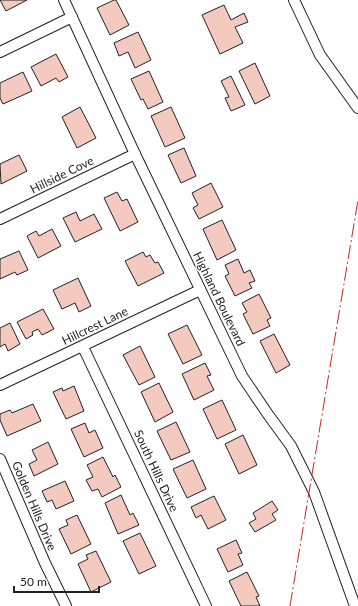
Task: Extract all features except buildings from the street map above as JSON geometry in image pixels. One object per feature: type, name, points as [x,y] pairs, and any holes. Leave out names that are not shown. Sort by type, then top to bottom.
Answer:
[{"type":"street","name":"Highland Boulevard","points":[[64,0],[135,154],[242,376],[292,446],[314,492],[355,606]]},
{"type":"street","points":[[294,0],[320,55],[358,108]]},
{"type":"street","points":[[0,52],[72,17]]},
{"type":"street","name":"Hillside Cove","points":[[0,219],[135,154]]},
{"type":"street","name":"Hillcrest Lane","points":[[0,386],[200,290]]},
{"type":"street","name":"South Hills Drive","points":[[82,347],[206,606]]},
{"type":"street","name":"Golden Hills Drive","points":[[0,459],[45,563],[66,606]]},
{"type":"power","points":[[290,606],[358,200]]}]
